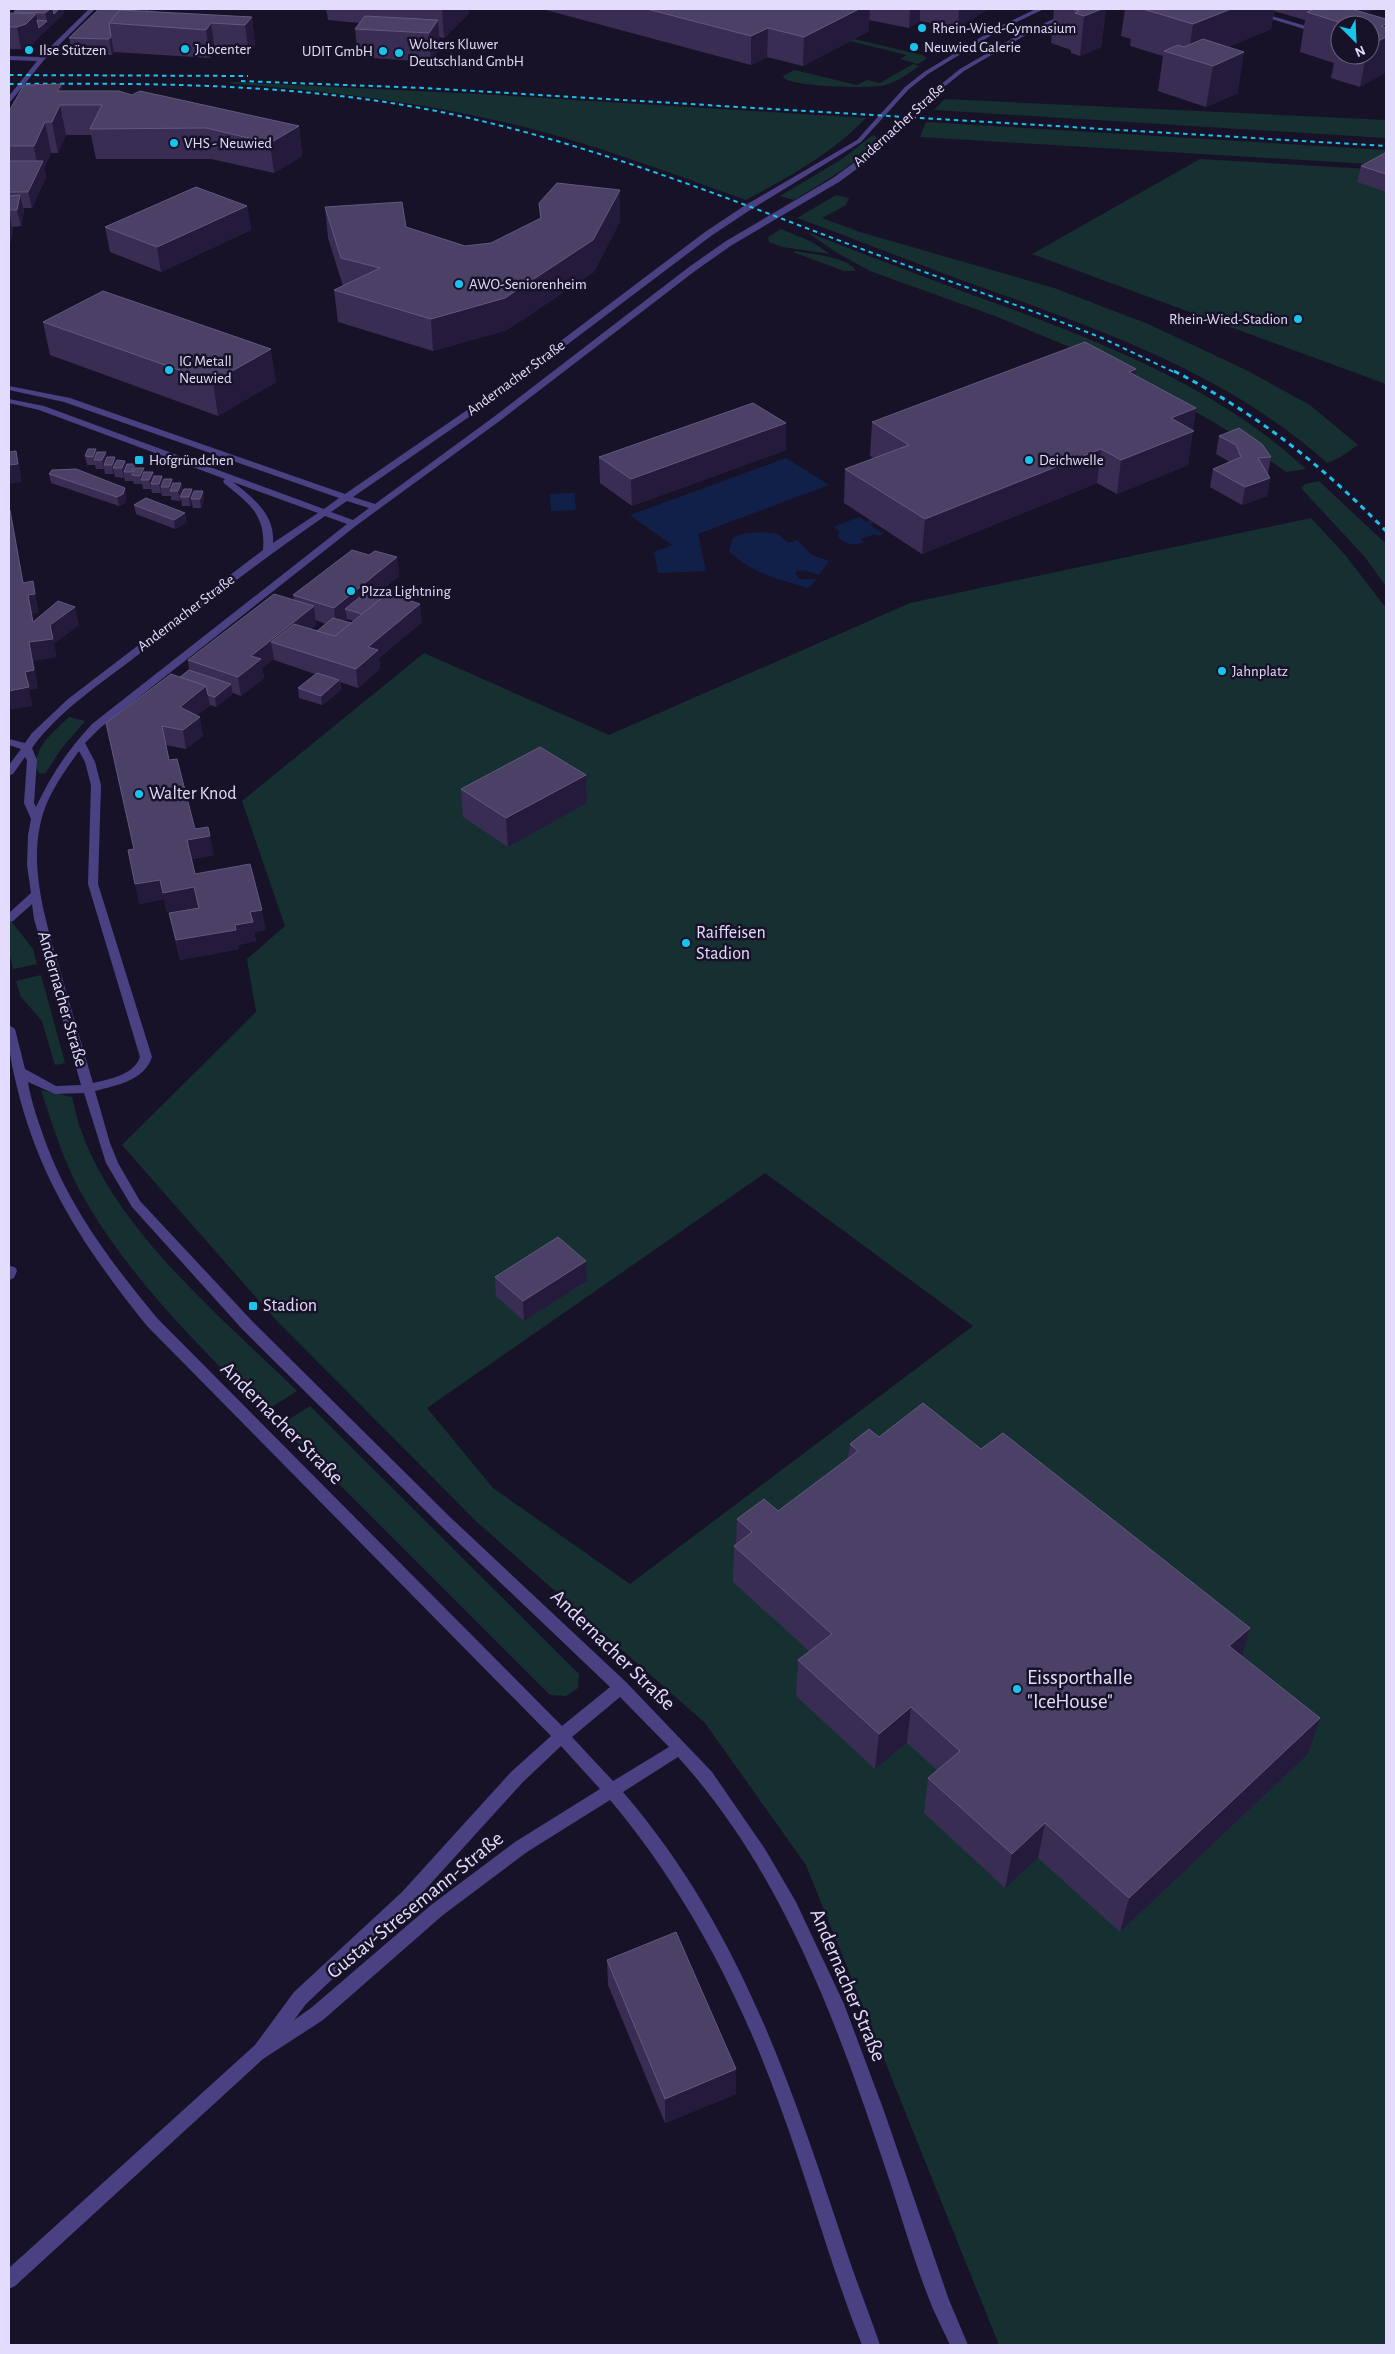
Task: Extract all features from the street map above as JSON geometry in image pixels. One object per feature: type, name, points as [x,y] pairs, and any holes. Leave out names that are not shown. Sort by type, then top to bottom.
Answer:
[{"type":"street","points":[[9,100],[11,92],[92,9]]},
{"type":"street","name":"Andernacher Straße","points":[[9,772],[26,747],[63,709],[100,678],[268,551],[492,397],[708,234],[747,208],[829,162],[859,141],[907,88],[926,72],[998,29],[1041,9]]},
{"type":"street","name":"Andernacher Straße","points":[[959,2345],[940,2302],[856,2058],[815,1957],[759,1854],[716,1791],[680,1748],[621,1687],[445,1521],[248,1326],[150,1221],[123,1184],[112,1164],[87,1087],[40,919],[35,895],[32,850],[36,819],[55,777],[80,743],[96,726],[128,700],[354,523],[506,412],[692,269],[729,243],[836,180],[866,158],[917,106],[962,70],[1022,35],[1081,9]]},
{"type":"street","points":[[1242,9],[1330,35]]},
{"type":"street","points":[[9,58],[42,59]]},
{"type":"street","points":[[9,388],[32,390],[86,407],[254,468],[376,507]]},
{"type":"street","points":[[9,401],[41,408],[322,513],[354,523]]},
{"type":"street","points":[[219,474],[258,508],[263,515],[268,529],[268,551]]},
{"type":"street","points":[[9,742],[26,747],[32,760],[29,803],[36,819]]},
{"type":"street","name":"Andernacher Straße","points":[[20,1072],[56,1090],[70,1091],[128,1077],[137,1072],[144,1064],[146,1057],[94,884],[96,785],[90,762],[80,743]]},
{"type":"street","points":[[9,919],[35,895]]},
{"type":"street","name":"Andernacher Straße","points":[[9,1029],[36,1130],[54,1177],[84,1233],[115,1277],[152,1322],[560,1736],[611,1791],[642,1828],[697,1908],[749,2009],[789,2106],[847,2282],[871,2345]]},
{"type":"street","name":"Gustav-Stresemann-Straße","points":[[257,2053],[300,1998],[408,1897],[517,1777],[560,1736],[621,1687]]},
{"type":"street","name":"Gustav-Stresemann-Straße","points":[[9,2280],[257,2053],[317,2014],[437,1910],[521,1847],[680,1748]]},
{"type":"green space","points":[[854,39],[922,55],[927,58],[918,64],[900,59],[907,55],[850,41]]},
{"type":"green space","points":[[913,64],[919,66],[894,82],[877,86],[816,85],[791,81],[783,76],[794,70],[857,85],[867,80],[880,83]]},
{"type":"green space","points":[[227,83],[498,95],[866,118],[839,143],[794,173],[746,200],[598,148],[508,123],[473,115],[368,98]]},
{"type":"green space","points":[[945,99],[1386,120],[1386,138],[934,110]]},
{"type":"green space","points":[[926,122],[1386,150],[1386,165],[920,137]]},
{"type":"green space","points":[[873,135],[878,138],[869,148],[839,172],[794,200],[780,196],[842,159]]},
{"type":"green space","name":"Rhein-Wied-Stadion","points":[[1200,159],[1386,170],[1386,384],[1032,254]]},
{"type":"green space","points":[[836,195],[849,198],[846,205],[822,218],[860,232],[1054,288],[1148,324],[1246,370],[1310,405],[1358,445],[1339,458],[1327,463],[1289,432],[1248,404],[1206,379],[1161,358],[1070,320],[797,218]]},
{"type":"green space","points":[[781,229],[812,242],[830,254],[782,247],[769,242],[768,237]]},
{"type":"green space","points":[[807,232],[1051,324],[1142,363],[1186,385],[1228,410],[1268,438],[1306,469],[1286,472],[1235,435],[1154,387],[1108,363],[995,316],[870,271],[834,251]]},
{"type":"green space","points":[[793,252],[838,259],[852,266],[856,271],[844,271]]},
{"type":"green space","points":[[1319,481],[1386,544],[1386,586],[1364,556],[1301,488],[1305,484]]},
{"type":"green space","points":[[1311,518],[1346,556],[1386,608],[1386,2345],[999,2345],[806,1865],[705,1723],[478,1523],[275,1319],[122,1145],[256,1012],[247,959],[285,926],[242,801],[424,653],[609,735],[910,603]],"holes":[[[765,1173],[973,1326],[630,1584],[493,1488],[427,1408]]]},
{"type":"green space","points":[[69,717],[85,721],[61,749],[45,774],[39,773],[37,757],[40,749],[50,735]]},
{"type":"green space","points":[[11,921],[33,949],[37,964],[13,969],[9,951],[9,922]]},
{"type":"green space","points":[[41,975],[65,1063],[55,1065],[42,1021],[21,997],[16,981]]},
{"type":"green space","points":[[41,1090],[72,1097],[77,1120],[99,1170],[120,1205],[146,1239],[206,1304],[297,1391],[264,1412],[191,1337],[145,1285],[104,1230],[71,1174]]},
{"type":"green space","points":[[310,1406],[579,1674],[578,1688],[566,1696],[550,1695],[280,1425]]},
{"type":"water","points":[[786,458],[829,485],[698,534],[706,571],[658,573],[654,552],[672,545],[630,515]]},
{"type":"water","points":[[574,493],[576,510],[551,511],[550,494]]},
{"type":"water","points":[[859,517],[867,522],[870,520],[874,523],[870,525],[884,534],[878,536],[875,534],[861,539],[864,542],[857,544],[843,541],[838,536],[839,531],[833,527]]},
{"type":"water","points":[[762,532],[778,534],[788,543],[797,540],[812,555],[829,561],[819,575],[803,570],[796,572],[800,579],[817,579],[809,588],[777,579],[756,570],[729,551],[733,538],[741,534]]},
{"type":"building","points":[[18,9],[50,9],[45,13],[14,12]]},
{"type":"building","points":[[99,9],[136,9],[120,10],[109,23],[111,37],[109,39],[69,38]]},
{"type":"building","points":[[647,9],[859,9],[804,37],[768,28],[751,36]]},
{"type":"building","points":[[1071,9],[1102,9],[1084,16],[1075,13],[1079,11]]},
{"type":"building","points":[[1143,9],[1231,9],[1193,24]]},
{"type":"building","points":[[1314,9],[1351,9],[1372,15],[1330,15],[1330,19],[1307,12]]},
{"type":"building","points":[[120,10],[252,17],[245,25],[211,23],[206,30],[109,23]]},
{"type":"building","points":[[9,13],[36,14],[26,24],[9,27]]},
{"type":"building","points":[[365,16],[438,20],[429,33],[355,29]]},
{"type":"building","points":[[1380,17],[1386,19],[1386,24],[1381,26],[1386,28],[1386,37],[1380,40]]},
{"type":"building","points":[[37,20],[47,21],[39,28]]},
{"type":"building","points":[[1203,39],[1244,52],[1213,66],[1164,51],[1178,45],[1184,47]]},
{"type":"building","points":[[62,84],[57,91],[119,91],[132,95],[140,91],[299,126],[270,143],[206,128],[90,129],[102,105],[60,105],[52,122],[45,122],[34,146],[9,146],[9,111],[24,85]]},
{"type":"building","points":[[1385,153],[1386,174],[1361,166]]},
{"type":"building","points":[[9,161],[43,161],[28,192],[9,192]]},
{"type":"building","points":[[557,183],[620,190],[593,240],[505,298],[431,319],[334,290],[380,268],[341,258],[325,207],[402,202],[406,227],[465,246],[491,243],[541,218],[539,203]]},
{"type":"building","points":[[196,187],[247,206],[157,247],[105,227]]},
{"type":"building","points":[[20,195],[17,210],[9,210],[9,196]]},
{"type":"building","points":[[103,291],[271,349],[213,382],[43,322]]},
{"type":"building","name":"Deichwelle","points":[[1085,342],[1136,369],[1129,372],[1196,408],[1171,418],[1194,431],[1121,460],[1101,449],[925,519],[845,469],[909,445],[872,422]]},
{"type":"building","points":[[753,403],[786,423],[631,479],[599,457]]},
{"type":"building","points":[[1239,428],[1262,444],[1271,457],[1258,458],[1270,478],[1245,487],[1213,469],[1241,457],[1236,445],[1219,436]]},
{"type":"building","points":[[88,449],[96,449],[93,457],[85,456]]},
{"type":"building","points":[[16,451],[18,464],[9,465],[9,452]]},
{"type":"building","points":[[97,452],[106,452],[102,460],[94,460]]},
{"type":"building","points":[[107,457],[115,457],[112,465],[104,465]]},
{"type":"building","points":[[117,460],[125,461],[122,468],[113,468]]},
{"type":"building","points":[[127,464],[135,464],[132,472],[124,472]]},
{"type":"building","points":[[135,468],[144,468],[140,476],[132,475]]},
{"type":"building","points":[[76,469],[125,488],[123,494],[117,497],[49,474],[52,470]]},
{"type":"building","points":[[144,472],[153,472],[149,480],[141,480]]},
{"type":"building","points":[[154,476],[162,476],[159,484],[151,484]]},
{"type":"building","points":[[164,479],[172,479],[169,487],[161,487]]},
{"type":"building","points":[[173,483],[181,483],[178,491],[170,491]]},
{"type":"building","points":[[184,489],[192,489],[189,497],[180,497]]},
{"type":"building","points":[[194,491],[203,491],[200,499],[191,499]]},
{"type":"building","points":[[146,498],[185,513],[174,520],[134,505]]},
{"type":"building","points":[[9,510],[23,583],[33,581],[35,594],[28,595],[33,622],[58,601],[75,607],[50,625],[53,639],[29,642],[34,670],[25,672],[29,687],[9,691]]},
{"type":"building","points":[[352,550],[369,555],[375,551],[397,557],[334,608],[293,595]]},
{"type":"building","points":[[370,589],[387,594],[362,614],[345,609]]},
{"type":"building","points":[[388,593],[420,604],[368,647],[378,650],[356,669],[271,642],[294,624],[335,636]]},
{"type":"building","points":[[274,594],[314,606],[251,656],[261,659],[238,677],[188,660]]},
{"type":"building","points":[[333,618],[351,623],[335,636],[317,631]]},
{"type":"building","points":[[189,670],[231,684],[215,697],[208,695],[206,686],[180,677]]},
{"type":"building","points":[[317,673],[339,680],[321,696],[298,688]]},
{"type":"building","points":[[171,674],[206,686],[180,707],[200,717],[183,730],[162,726],[169,760],[177,759],[195,829],[208,827],[210,836],[187,840],[195,874],[250,864],[262,910],[250,912],[253,922],[235,925],[236,930],[176,940],[169,913],[199,908],[194,887],[163,893],[160,880],[135,884],[128,850],[134,849],[106,723]]},
{"type":"building","points":[[540,747],[586,775],[506,818],[461,789]]},
{"type":"building","points":[[558,1237],[586,1261],[523,1301],[495,1277]]},
{"type":"building","name":"Eissporthalle \"IceHouse\"","points":[[923,1403],[981,1449],[1003,1433],[1250,1628],[1229,1646],[1320,1718],[1129,1898],[1045,1823],[1012,1854],[928,1778],[960,1751],[911,1707],[879,1734],[798,1660],[832,1634],[734,1546],[752,1532],[737,1519],[764,1499],[778,1511],[858,1451],[850,1444],[869,1429],[879,1437]]},
{"type":"building","points":[[676,1932],[736,2069],[665,2099],[607,1960]]},
{"type":"railway","points":[[9,75],[248,76]]},
{"type":"railway","points":[[241,81],[424,88],[1386,146]]},
{"type":"railway","points":[[9,84],[173,85],[283,90],[392,103],[494,124],[589,151],[730,199],[1051,318],[1102,338],[1176,373]]},
{"type":"railway","points":[[1174,371],[1233,404],[1287,442],[1337,484],[1386,531]]},
{"type":"place","name":"Rhein-Wied-Gymnasium","points":[[922,28]]},
{"type":"place","name":"Neuwied Galerie","points":[[914,47]]},
{"type":"place","name":"Jobcenter","points":[[185,49]]},
{"type":"place","name":"Ilse Stützen","points":[[29,50]]},
{"type":"place","name":"UDIT GmbH","points":[[383,51]]},
{"type":"place","name":"Wolters Kluwer Deutschland GmbH","points":[[399,53]]},
{"type":"place","name":"VHS - Neuwied","points":[[174,143]]},
{"type":"place","name":"AWO-Seniorenheim","points":[[459,284]]},
{"type":"place","name":"Rhein-Wied-Stadion","points":[[1298,319]]},
{"type":"place","name":"IG Metall Neuwied","points":[[169,370]]},
{"type":"place","name":"Hofgründchen","points":[[139,460]]},
{"type":"place","name":"Deichwelle","points":[[1029,460]]},
{"type":"place","name":"PIzza Lightning","points":[[351,591]]},
{"type":"place","name":"Jahnplatz","points":[[1222,671]]},
{"type":"place","name":"Walter Knod","points":[[139,794]]},
{"type":"place","name":"Raiffeisen Stadion","points":[[686,943]]},
{"type":"place","name":"Stadion","points":[[253,1306]]},
{"type":"place","name":"Eissporthalle \"IceHouse\"","points":[[1017,1689]]}]
